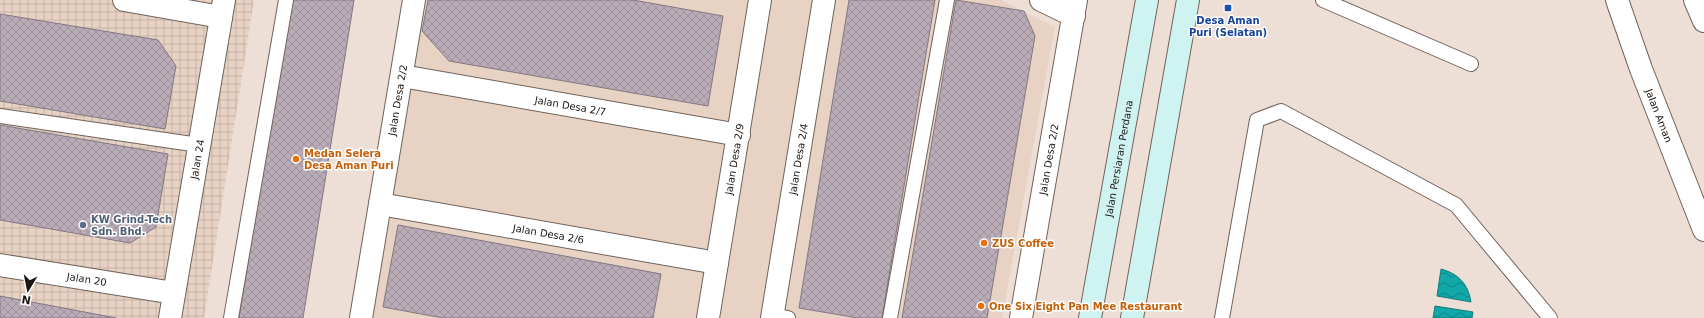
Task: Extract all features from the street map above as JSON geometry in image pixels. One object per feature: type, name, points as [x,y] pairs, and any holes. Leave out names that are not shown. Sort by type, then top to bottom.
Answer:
[{"type":"main road","name":"Jalan Persiaran Perdana","points":[[1090,318],[1147,0]]},
{"type":"main road","points":[[1132,318],[1188,0]]},
{"type":"street","points":[[124,0],[222,8]]},
{"type":"street","name":"Jalan Desa 2/2","points":[[361,318],[414,0]]},
{"type":"street","name":"Jalan Desa 2/9","points":[[708,318],[760,0]]},
{"type":"street","name":"Jalan Desa 2/4","points":[[778,317],[824,0]]},
{"type":"street","points":[[1042,0],[1075,8]]},
{"type":"street","name":"Jalan Aman","points":[[1617,0],[1641,70],[1704,230]]},
{"type":"street","points":[[1695,0],[1704,21]]},
{"type":"street","name":"Jalan 24","points":[[170,318],[222,8]]},
{"type":"street","name":"Jalan Desa 2/2","points":[[1021,318],[1075,8]]},
{"type":"street","name":"Jalan Desa 2/7","points":[[402,76],[738,134]]},
{"type":"street","name":"Jalan Desa 2/6","points":[[380,204],[718,263]]},
{"type":"street","name":"Jalan 20","points":[[0,265],[174,293]]},
{"type":"lane","points":[[231,318],[286,0]]},
{"type":"lane","points":[[890,318],[947,0]]},
{"type":"lane","points":[[1323,0],[1471,64]]},
{"type":"lane","points":[[1222,318],[1257,120],[1281,111],[1456,205],[1550,318]]},
{"type":"lane","points":[[0,116],[199,145]]},
{"type":"shaded area","points":[[0,0],[254,0],[204,318],[0,318]]},
{"type":"shaded area","points":[[426,0],[1001,0],[1055,27],[1002,318],[369,318]]},
{"type":"water","points":[[1441,269],[1453,274],[1462,281],[1468,290],[1471,302],[1437,296]]},
{"type":"water","points":[[1435,306],[1473,312],[1472,318],[1433,318]]},
{"type":"building","name":"Medan Selera Desa Aman Puri","points":[[290,0],[354,0],[303,318],[239,318]]},
{"type":"building","points":[[428,0],[633,0],[723,16],[708,106],[449,61],[422,31]]},
{"type":"building","points":[[849,0],[935,0],[882,318],[858,318],[799,308]]},
{"type":"building","points":[[956,0],[1024,11],[1035,36],[987,318],[902,318]]},
{"type":"building","points":[[0,14],[158,40],[176,66],[165,129],[0,101]]},
{"type":"building","points":[[0,125],[168,154],[156,227],[130,243],[0,220]]},
{"type":"building","points":[[398,225],[661,274],[653,318],[443,318],[383,307]]},
{"type":"building","points":[[0,296],[116,318],[0,318]]},
{"type":"place","name":"Desa Aman Puri (Selatan)","points":[[1228,8]]},
{"type":"place","name":"Medan Selera Desa Aman Puri","points":[[296,159]]},
{"type":"place","name":"KW Grind-Tech Sdn. Bhd.","points":[[83,225]]},
{"type":"place","name":"ZUS Coffee","points":[[984,243]]},
{"type":"place","name":"One Six Eight Pan Mee Restaurant","points":[[981,306]]}]
